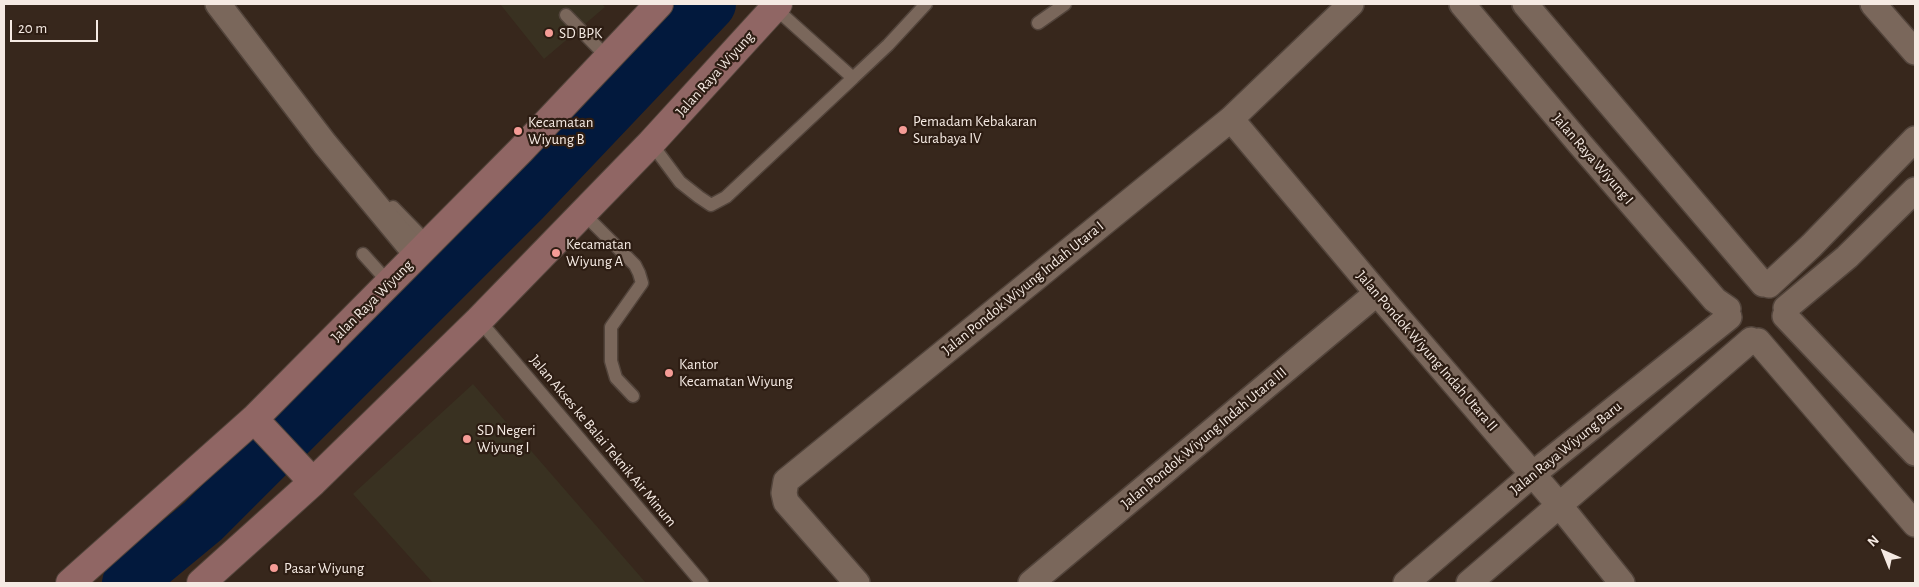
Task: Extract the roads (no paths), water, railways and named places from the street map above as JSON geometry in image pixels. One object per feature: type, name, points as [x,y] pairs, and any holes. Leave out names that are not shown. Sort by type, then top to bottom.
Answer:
[{"type":"main road","name":"Jalan Raya Wiyung","points":[[201,583],[307,476],[479,320],[651,143],[775,5]]},
{"type":"main road","name":"Jalan Raya Wiyung","points":[[70,583],[254,420],[423,250],[608,58],[649,8]]},
{"type":"main road","points":[[254,420],[307,476]]},
{"type":"street","points":[[218,4],[325,144],[423,250]]},
{"type":"street","name":"Jalan Pondok Wiyung Indah Utara I","points":[[856,583],[786,502],[784,494],[786,481],[1232,119],[1351,4]]},
{"type":"street","name":"Jalan Raya Wiyung I","points":[[1462,4],[1580,144],[1708,292],[1729,313]]},
{"type":"street","points":[[1525,4],[1766,284],[1780,295],[1786,312],[1915,453]]},
{"type":"street","points":[[1873,4],[1915,52]]},
{"type":"street","name":"Jalan Pondok Wiyung Indah Utara II","points":[[1232,119],[1377,293],[1560,506],[1622,583]]},
{"type":"street","points":[[1915,139],[1811,246],[1766,284],[1747,285],[1734,294],[1729,313],[1733,327],[1741,336],[1755,341],[1768,339],[1776,333],[1782,325],[1786,312],[1847,257],[1915,190]]},
{"type":"street","name":"Jalan Pondok Wiyung Indah Utara III","points":[[1032,583],[1377,293]]},
{"type":"street","name":"Jalan Raya Wiyung Baru","points":[[1406,583],[1533,474],[1729,313]]},
{"type":"street","points":[[1469,583],[1755,341]]},
{"type":"street","points":[[1755,341],[1915,524]]},
{"type":"lane","points":[[651,143],[680,182],[699,198],[711,204],[726,197],[888,45],[926,4]]},
{"type":"lane","points":[[1038,23],[1065,4]]},
{"type":"lane","points":[[775,5],[853,78]]},
{"type":"lane","points":[[566,15],[608,58]]},
{"type":"lane","points":[[393,207],[423,250]]},
{"type":"lane","points":[[583,213],[635,265],[642,283],[611,327],[611,361],[616,378],[633,396]]},
{"type":"lane","points":[[363,254],[389,283]]},
{"type":"lane","name":"Jalan Akses ke Balai Teknik Air Minum","points":[[479,320],[702,583]]},
{"type":"waterway","points":[[128,583],[203,521],[524,200],[710,4]]},
{"type":"place","name":"SD BPK","points":[[549,33]]},
{"type":"place","name":"Pemadam Kebakaran Surabaya IV","points":[[903,130]]},
{"type":"place","name":"Kecamatan Wiyung B","points":[[518,131]]},
{"type":"place","name":"Kecamatan Wiyung A","points":[[556,253]]},
{"type":"place","name":"Kantor Kecamatan Wiyung","points":[[669,373]]},
{"type":"place","name":"SD Negeri Wiyung I","points":[[467,439]]},
{"type":"place","name":"Pasar Wiyung","points":[[274,568]]}]
